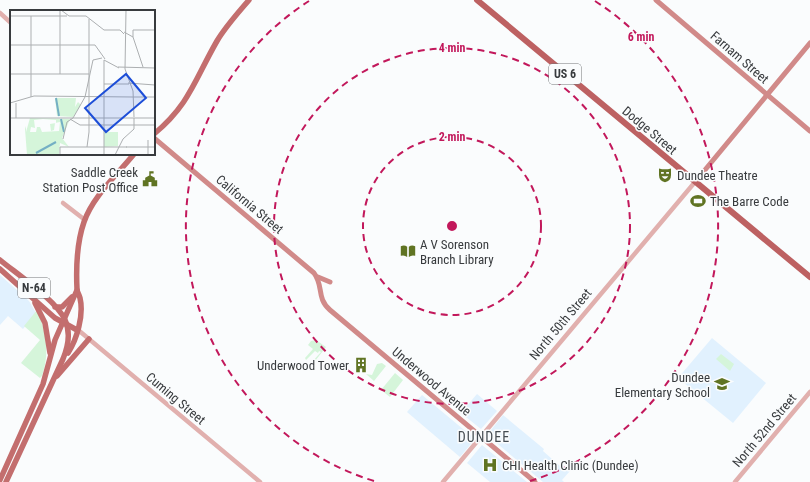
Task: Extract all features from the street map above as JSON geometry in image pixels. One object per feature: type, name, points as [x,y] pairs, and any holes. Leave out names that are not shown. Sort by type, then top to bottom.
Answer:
[{"type":"highway","name":"Dodge Street","points":[[477,0],[810,277]]},
{"type":"main road","points":[[155,133],[171,119],[183,105],[219,37],[249,0]]},
{"type":"main road","name":"Farnam Street","points":[[656,0],[810,131]]},
{"type":"main road","points":[[695,182],[810,43]]},
{"type":"main road","name":"California Street","points":[[155,139],[317,276],[330,282]]},
{"type":"main road","points":[[63,359],[68,343],[65,322],[75,293],[79,247],[85,220],[99,196],[133,155]]},
{"type":"main road","name":"Cuming Street","points":[[0,260],[55,307],[65,322]]},
{"type":"main road","name":"Cuming Street","points":[[0,269],[27,293],[78,330]]},
{"type":"main road","name":"Underwood Avenue","points":[[317,276],[320,282],[322,302],[330,310],[535,482]]},
{"type":"main road","name":"N-64","points":[[27,293],[41,312],[45,323],[50,360]]},
{"type":"main road","points":[[55,307],[62,307],[75,293]]},
{"type":"main road","points":[[6,482],[78,330],[80,298],[75,293]]},
{"type":"main road","name":"N-64","points":[[0,480],[43,384],[55,340],[65,322]]},
{"type":"main road","points":[[53,380],[89,340]]},
{"type":"street","points":[[0,13],[10,22]]},
{"type":"street","name":"North 50th Street","points":[[443,482],[695,182]]},
{"type":"street","points":[[63,203],[85,220]]},
{"type":"street","name":"Cuming Street","points":[[78,330],[260,482]]},
{"type":"street","name":"North 52nd Street","points":[[735,482],[810,392]]},
{"type":"shaded area","points":[[0,275],[29,301],[36,313],[23,329],[8,316],[0,325]]},
{"type":"shaded area","points":[[712,338],[766,383],[733,423],[678,378]]},
{"type":"shaded area","points":[[477,394],[497,411],[481,429],[461,413]]},
{"type":"shaded area","points":[[422,395],[475,439],[460,457],[407,412]]},
{"type":"shaded area","points":[[503,415],[544,449],[543,451],[560,466],[562,464],[570,471],[562,480],[564,482],[543,482],[487,435]]},
{"type":"shaded area","points":[[482,445],[527,482],[490,482],[467,463]]},
{"type":"green space","points":[[37,310],[43,326],[46,343],[46,359],[42,376],[40,378],[21,363],[40,340],[24,326]]},
{"type":"green space","points":[[316,340],[326,347],[312,365],[311,363],[321,352],[319,351],[318,353],[315,351],[306,360],[305,358],[313,349],[308,345],[311,341]]},
{"type":"green space","points":[[721,354],[734,364],[730,371],[716,359]]},
{"type":"green space","points":[[382,363],[386,366],[374,381],[366,374],[372,375],[377,364]]},
{"type":"green space","points":[[395,373],[403,380],[390,397],[381,390]]},
{"type":"place","name":"Dundee Theatre","points":[[665,175]]},
{"type":"place","name":"Saddle Creek Station Post Office","points":[[150,179]]},
{"type":"place","name":"The Barre Code","points":[[698,201]]},
{"type":"place","name":"A V Sorenson Branch Library","points":[[408,251]]},
{"type":"place","name":"Underwood Tower","points":[[361,365]]},
{"type":"place","name":"Dundee Elementary School","points":[[722,384]]},
{"type":"place","name":"CHI Health Clinic (Dundee)","points":[[490,465]]},
{"type":"district","name":"DUNDEE","points":[[484,437]]}]
